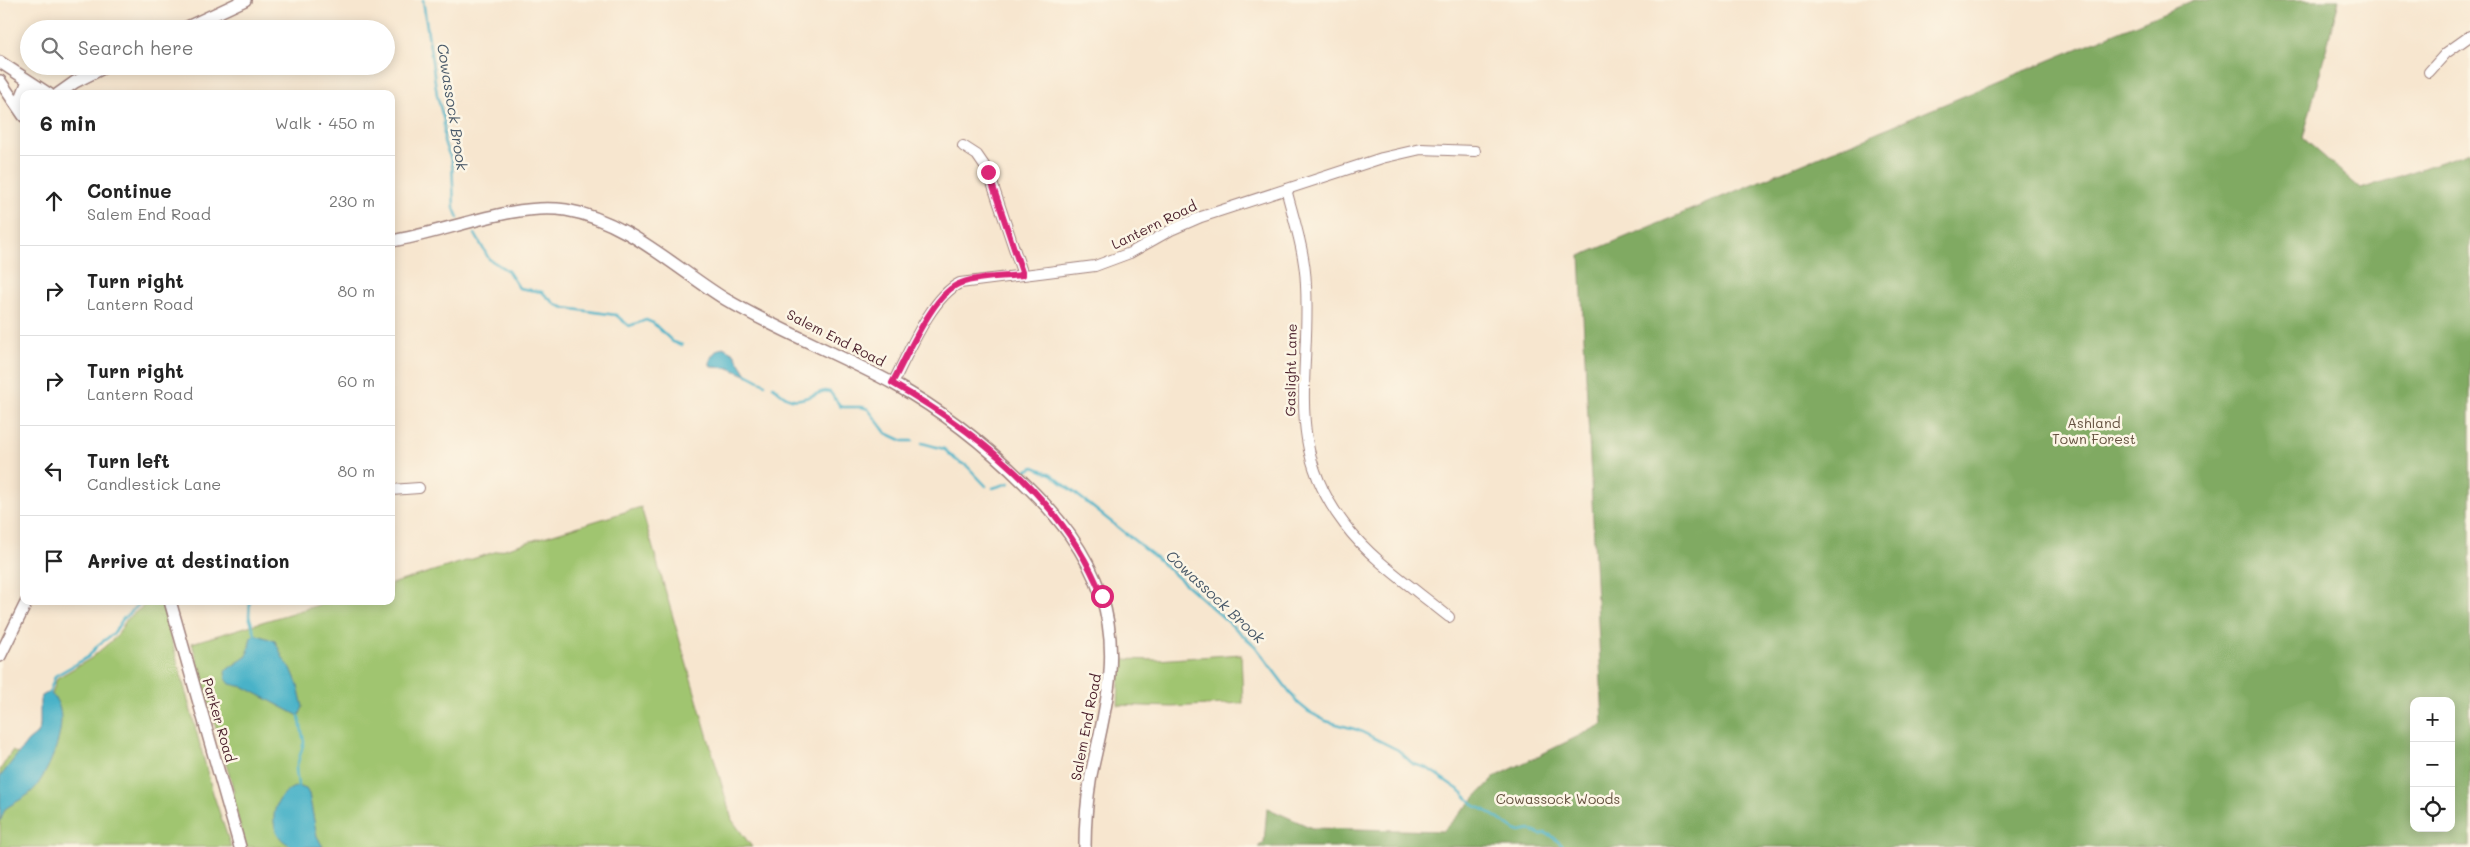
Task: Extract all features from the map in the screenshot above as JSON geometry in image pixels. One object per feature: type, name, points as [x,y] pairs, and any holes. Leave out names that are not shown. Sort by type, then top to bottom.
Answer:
[{"type":"street","points":[[202,20],[245,0]]},
{"type":"street","points":[[2429,72],[2446,53],[2470,36]]},
{"type":"street","points":[[0,62],[43,90]]},
{"type":"street","points":[[64,90],[89,75]]},
{"type":"street","points":[[0,81],[20,110]]},
{"type":"street","points":[[24,90],[28,81]]},
{"type":"street","points":[[963,146],[977,155],[988,172],[1023,275]]},
{"type":"street","name":"Lantern Road","points":[[892,383],[937,302],[951,287],[970,280],[1080,269],[1111,261],[1193,220],[1403,152],[1439,148],[1476,151]]},
{"type":"street","name":"Gaslight Lane","points":[[1286,189],[1306,272],[1303,416],[1308,450],[1318,480],[1334,510],[1355,537],[1449,617]]},
{"type":"street","name":"Salem End Road","points":[[395,240],[516,212],[547,209],[576,212],[608,224],[742,308],[892,383],[960,427],[1018,477],[1069,532],[1095,579],[1110,633],[1112,674],[1089,791],[1085,847]]},
{"type":"street","points":[[395,490],[419,488]]},
{"type":"street","points":[[0,656],[25,605]]},
{"type":"street","name":"Parker Road","points":[[171,605],[240,847]]},
{"type":"green space","name":"Ashland Town Forest","points":[[2194,0],[2339,0],[2303,138],[2361,189],[2470,152],[2470,847],[1258,847],[1264,842],[1267,808],[1312,828],[1443,831],[1495,777],[1603,724],[1580,256]]},
{"type":"green space","points":[[641,507],[732,820],[752,847],[246,847],[231,794],[234,792],[192,643],[319,605],[395,605],[395,583]]},
{"type":"green space","points":[[145,605],[162,605],[213,793],[231,847],[0,847],[0,770],[12,751],[26,758],[47,710],[57,678],[90,659],[116,637],[127,619]]},
{"type":"green space","points":[[1241,654],[1243,703],[1172,707],[1118,705],[1120,659],[1157,660]]},
{"type":"water","points":[[723,347],[734,353],[748,376],[729,368],[711,367],[712,355]]},
{"type":"water","points":[[255,634],[275,641],[284,660],[291,668],[298,685],[303,707],[299,716],[244,687],[230,684],[226,679],[225,671],[247,656],[251,637]]},
{"type":"water","points":[[49,692],[57,701],[60,712],[61,726],[54,753],[42,778],[33,791],[5,809],[0,822],[0,777],[28,741],[38,733],[40,727],[40,700],[42,696]]},
{"type":"water","points":[[298,786],[306,789],[309,794],[317,836],[323,847],[295,847],[285,842],[278,835],[274,816],[276,806],[281,797],[289,790]]},
{"type":"waterway","name":"Cowassock Brook","points":[[423,0],[437,95],[444,121],[444,142],[452,162],[454,208],[458,218]]},
{"type":"waterway","name":"Cowassock Brook","points":[[475,234],[489,259],[508,271],[519,288],[542,292],[555,304],[565,308],[616,315],[629,326],[646,320],[653,323],[673,342],[682,345]]},
{"type":"waterway","name":"Cowassock Brook","points":[[746,374],[765,384]]},
{"type":"waterway","name":"Cowassock Brook","points":[[773,386],[782,394],[793,399],[804,399],[825,391],[830,392],[841,407],[862,407],[868,409],[886,433],[903,441],[913,441]]},
{"type":"waterway","name":"Cowassock Brook","points":[[922,443],[944,449],[956,460],[967,466],[986,486]]},
{"type":"waterway","name":"Cowassock Brook","points":[[1025,471],[1034,467],[1051,474],[1154,556],[1255,646],[1298,703],[1309,712],[1326,721],[1358,730],[1398,750],[1413,764],[1427,768],[1462,792],[1475,806],[1485,810],[1515,830],[1520,832],[1531,830],[1541,835],[1545,833],[1552,836],[1564,847]]},
{"type":"waterway","name":"Cowassock Brook","points":[[993,488],[1009,483]]},
{"type":"waterway","points":[[49,694],[55,676],[88,657],[98,645],[113,634],[123,619],[139,605]]},
{"type":"waterway","points":[[250,605],[249,616],[255,634]]},
{"type":"waterway","points":[[298,786],[296,769],[304,742],[299,716]]},
{"type":"route","points":[[988,172],[1023,275],[970,280],[951,287],[937,302],[892,383],[960,427],[991,452],[1044,503],[1080,548],[1102,596]]},
{"type":"park label","name":"Cowassock Woods","points":[[1558,799]]}]
